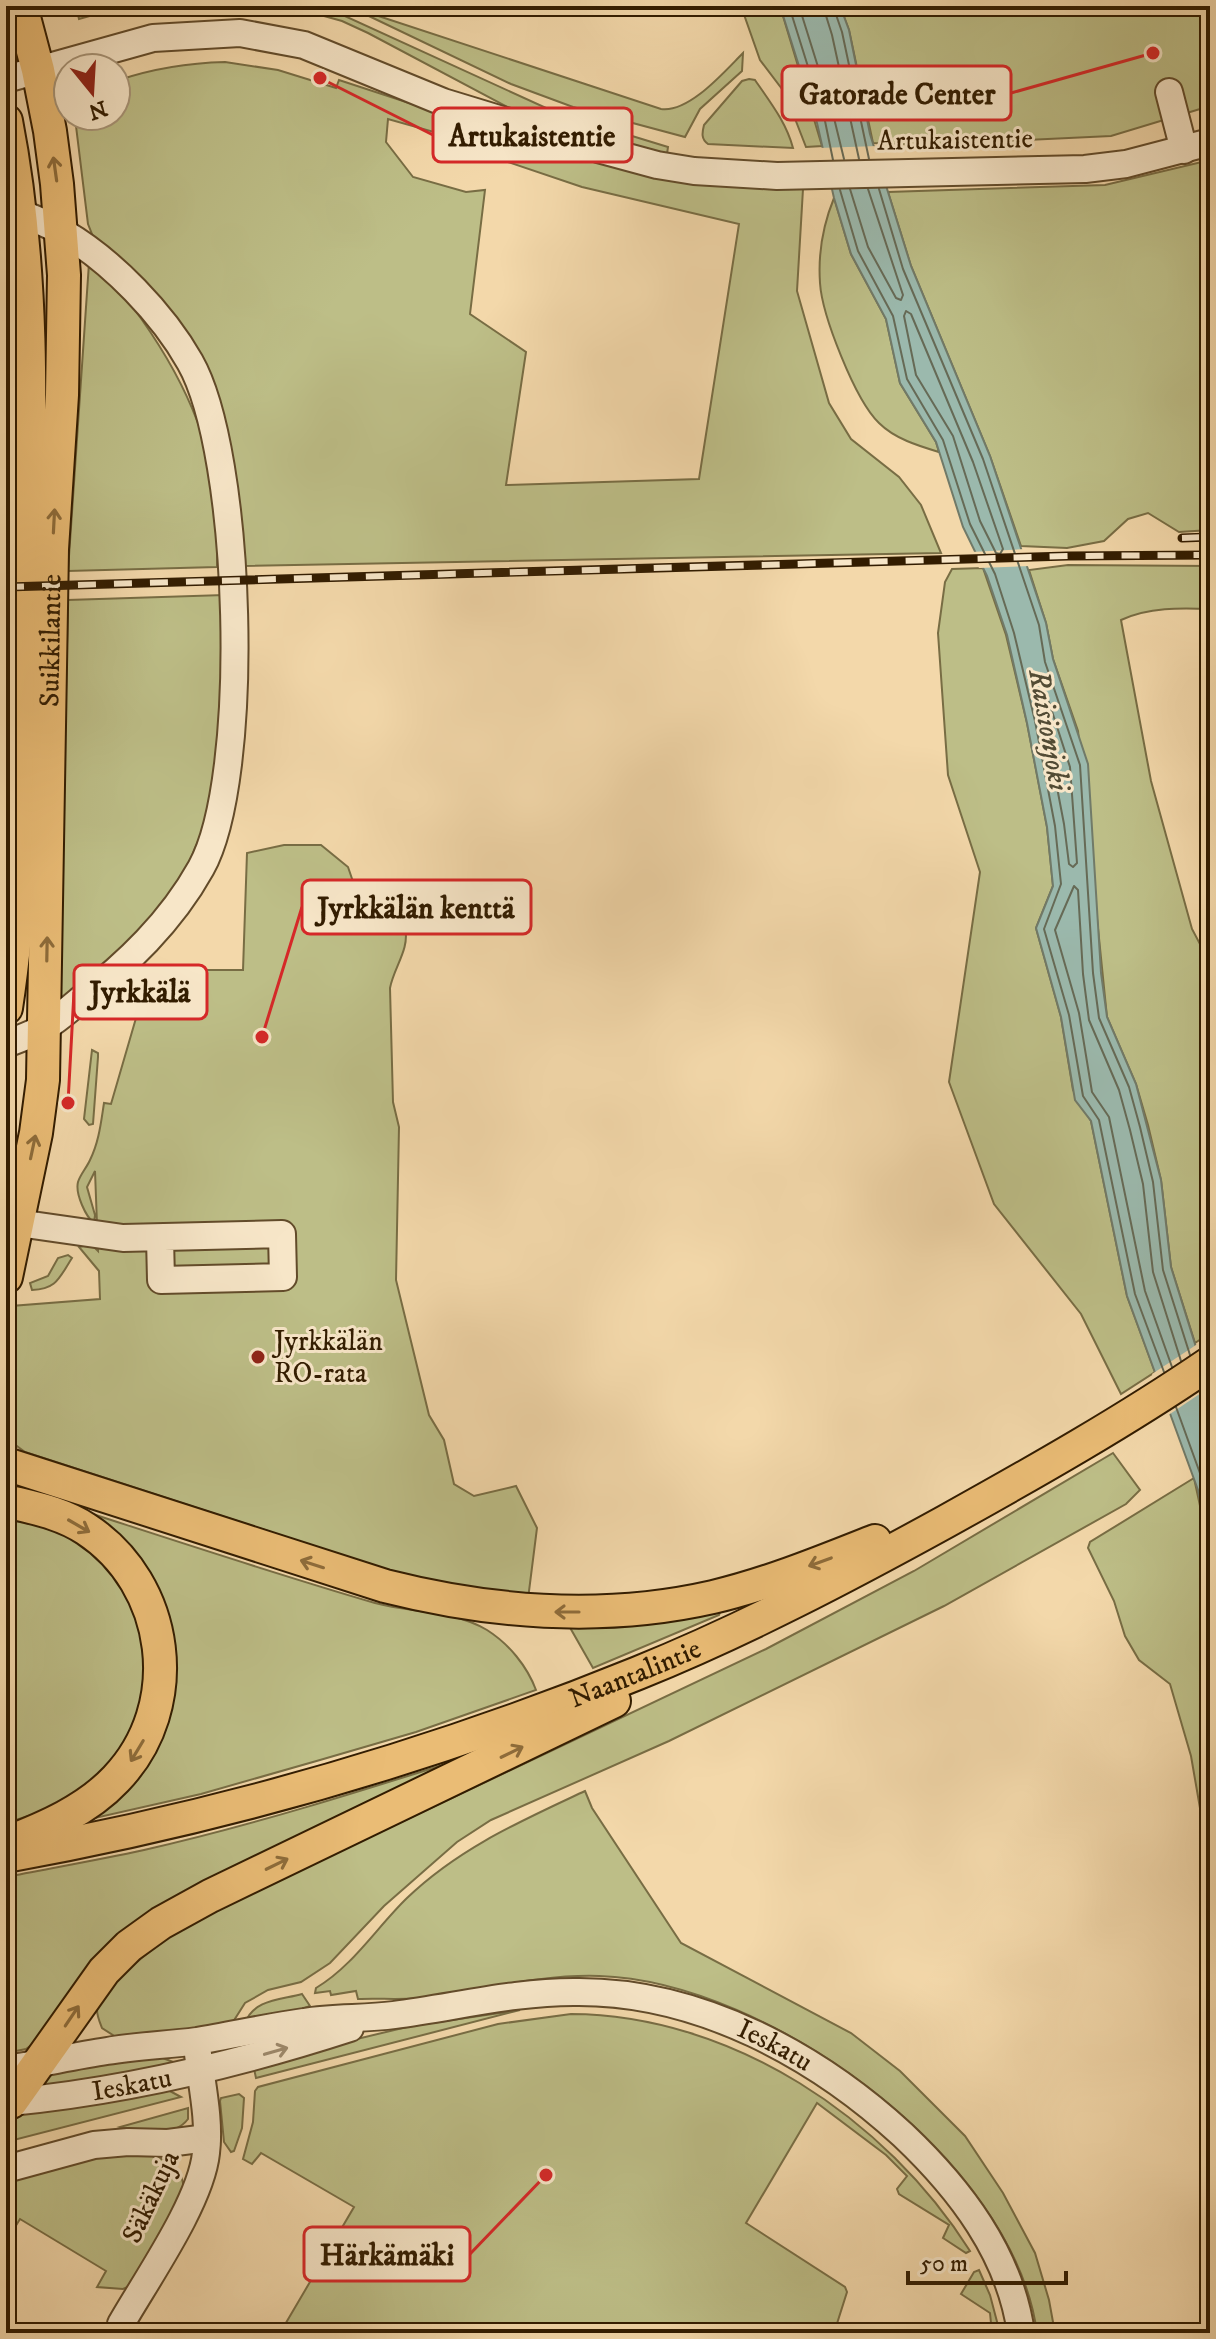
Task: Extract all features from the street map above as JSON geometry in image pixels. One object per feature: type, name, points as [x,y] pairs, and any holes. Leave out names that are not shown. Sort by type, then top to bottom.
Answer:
[{"type":"main road","name":"Suikkilantie","points":[[6,1277],[10,1222],[36,1133],[45,1027],[52,549],[65,325],[56,171],[38,70],[21,6]]},
{"type":"main road","name":"Suikkilantie","points":[[6,121],[20,213],[28,306],[29,474],[20,895],[6,1008]]},
{"type":"main road","name":"Naantalintie","points":[[6,1856],[81,1842],[263,1799],[425,1751],[640,1672],[833,1583],[1098,1435],[1210,1363]]},
{"type":"main road","points":[[6,1464],[385,1586],[444,1601],[538,1612],[611,1611],[711,1598],[824,1561],[997,1493]]},
{"type":"main road","points":[[6,1501],[57,1514],[85,1529],[123,1562],[148,1602],[156,1626],[161,1668],[157,1708],[148,1731],[133,1759],[115,1781],[72,1812],[6,1843]]},
{"type":"main road","points":[[8,2102],[104,1971],[129,1946],[161,1923],[210,1896],[585,1717],[771,1613]]},
{"type":"street","name":"Artukaistentie","points":[[6,79],[153,38],[218,33],[267,36],[324,52],[443,102],[609,153],[694,171],[777,176],[1085,169],[1126,164],[1210,142]]},
{"type":"street","points":[[1169,92],[1184,150]]},
{"type":"street","points":[[6,1044],[45,1027],[105,981],[160,928],[203,866],[226,787],[233,691],[229,528],[216,439],[192,364],[144,300],[86,247],[61,231],[20,213]]},
{"type":"street","points":[[10,1222],[123,1238],[282,1234],[283,1277],[161,1280],[160,1238]]},
{"type":"street","name":"Ieskatu","points":[[6,2069],[109,2051],[197,2041],[305,2021],[392,2015],[552,1993],[616,1993],[669,2002],[763,2038],[870,2105],[917,2149],[956,2192],[998,2255],[1007,2276],[1021,2333]]},
{"type":"street","name":"Ieskatu","points":[[8,2102],[120,2089],[201,2071],[392,2015]]},
{"type":"street","name":"Säkäkuja","points":[[121,2324],[186,2212],[206,2157],[207,2138],[197,2041]]},
{"type":"street","points":[[6,2169],[94,2145],[168,2143],[207,2138]]},
{"type":"green space","points":[[76,6],[125,6],[79,19]]},
{"type":"green space","points":[[288,6],[323,6],[557,113],[668,147],[667,154],[515,111],[368,33],[342,21]]},
{"type":"green space","points":[[348,6],[661,109],[672,109],[694,98],[743,53],[742,71],[700,109],[685,137],[573,107],[511,84]]},
{"type":"green space","points":[[741,6],[780,6],[822,146],[806,147],[785,93],[760,60]]},
{"type":"green space","points":[[840,6],[1210,6],[1210,106],[1111,136],[925,145],[873,143],[849,30]]},
{"type":"green space","points":[[225,62],[278,70],[336,88],[339,80],[455,118],[455,138],[388,119],[386,142],[413,177],[466,192],[485,190],[470,314],[526,352],[506,485],[699,479],[739,224],[582,187],[490,156],[501,127],[695,183],[803,189],[797,291],[829,403],[851,439],[899,477],[921,505],[941,553],[241,566],[229,441],[215,396],[94,239],[88,224],[77,132],[132,132],[132,76]]},
{"type":"green space","points":[[755,80],[777,112],[793,148],[708,144],[704,140],[704,125],[742,81]]},
{"type":"green space","points":[[1210,160],[1210,530],[1179,532],[1148,513],[1128,519],[1104,541],[1067,548],[1021,546],[990,456],[911,266],[888,192],[1105,185]]},
{"type":"green space","points":[[834,198],[851,254],[886,319],[900,383],[939,452],[900,438],[885,429],[860,396],[841,356],[820,283],[822,240]]},
{"type":"green space","points":[[89,263],[132,306],[163,351],[189,400],[213,479],[217,567],[68,571]]},
{"type":"green space","points":[[6,315],[11,344],[15,570],[6,569]]},
{"type":"green space","points":[[1068,565],[1210,566],[1210,609],[1154,611],[1121,620],[1151,781],[1192,929],[1210,963],[1210,1333],[1195,1343],[1171,1267],[1161,1180],[1148,1125],[1136,1084],[1107,1017],[1078,731],[1053,659],[1046,623],[1029,570]]},
{"type":"green space","points":[[983,568],[1006,635],[1047,827],[1053,886],[1036,928],[1061,1017],[1073,1090],[1091,1121],[1127,1296],[1155,1372],[1121,1394],[1081,1314],[994,1204],[949,1082],[980,872],[948,775],[938,633],[945,582],[952,569]]},
{"type":"green space","points":[[224,595],[225,688],[217,766],[207,820],[188,865],[154,923],[59,1002],[68,600]]},
{"type":"green space","points":[[6,618],[13,618],[6,899]]},
{"type":"green space","points":[[284,845],[321,845],[348,867],[360,902],[370,913],[405,928],[404,951],[390,988],[393,1102],[399,1127],[396,1280],[429,1415],[444,1440],[454,1484],[474,1496],[516,1486],[537,1528],[528,1599],[351,1565],[268,1531],[25,1452],[6,1438],[6,1327],[11,1306],[100,1299],[99,1271],[79,1247],[91,1244],[98,1251],[95,1171],[87,1187],[95,1215],[94,1223],[82,1205],[78,1182],[96,1146],[104,1103],[111,1104],[150,970],[243,970],[247,853]]},
{"type":"green space","points":[[92,1050],[98,1053],[98,1057],[93,1124],[89,1125],[84,1119]]},
{"type":"green space","points":[[68,1255],[72,1258],[52,1285],[32,1290],[30,1283],[48,1276],[58,1258]]},
{"type":"green space","points":[[1113,1453],[1140,1490],[1126,1504],[944,1606],[669,1741],[491,1820],[457,1842],[384,1906],[330,1963],[301,1982],[268,1990],[245,2003],[231,2025],[122,2041],[102,2028],[97,2010],[110,1986],[140,1959],[199,1918],[766,1649],[914,1571]]},
{"type":"green space","points":[[1194,1478],[1210,1552],[1210,1866],[1191,1756],[1170,1684],[1139,1660],[1125,1636],[1114,1601],[1088,1548],[1090,1542]]},
{"type":"green space","points":[[68,1506],[375,1603],[447,1615],[474,1624],[487,1630],[510,1649],[528,1672],[536,1690],[416,1732],[320,1760],[201,1794],[95,1818],[93,1816],[118,1790],[168,1627],[154,1583],[134,1553],[106,1530]]},
{"type":"green space","points":[[6,1520],[40,1524],[74,1537],[125,1583],[150,1659],[132,1735],[88,1788],[35,1814],[6,1823]]},
{"type":"green space","points":[[721,1610],[719,1615],[593,1668],[568,1624]]},
{"type":"green space","points":[[468,1757],[189,1895],[41,2038],[26,2049],[6,2053],[6,1877],[144,1850],[226,1830]]},
{"type":"green space","points":[[585,1791],[592,1808],[681,1943],[851,2033],[900,2071],[965,2136],[1003,2193],[1035,2253],[1055,2333],[1037,2333],[1019,2268],[983,2205],[933,2145],[873,2091],[806,2045],[736,2009],[665,1986],[599,1976],[531,1980],[411,1999],[358,1999],[356,1991],[331,1995],[330,1991],[315,1993],[316,1988],[353,1958],[407,1898],[448,1864],[492,1837]]},
{"type":"green space","points":[[302,1994],[310,2006],[289,2014],[245,2023],[261,2005]]},
{"type":"green space","points":[[520,2010],[256,2078],[253,2064],[411,2026]]},
{"type":"green space","points":[[571,2014],[631,2019],[689,2033],[746,2054],[799,2083],[849,2118],[895,2158],[935,2203],[970,2251],[966,2253],[943,2238],[949,2225],[899,2194],[897,2189],[907,2176],[886,2155],[817,2103],[746,2223],[845,2287],[847,2292],[834,2333],[280,2333],[354,2207],[261,2153],[252,2164],[243,2159],[258,2087],[498,2024]]},
{"type":"green space","points":[[160,2057],[176,2063],[177,2067],[40,2087],[55,2067]]},
{"type":"green space","points":[[168,2090],[181,2097],[6,2142],[6,2107]]},
{"type":"green space","points":[[239,2094],[244,2098],[242,2128],[231,2152],[224,2142],[220,2101],[221,2098]]},
{"type":"green space","points":[[188,2108],[188,2119],[174,2129],[147,2132],[120,2127]]},
{"type":"green space","points":[[120,2152],[164,2160],[176,2169],[183,2183],[171,2220],[132,2285],[123,2289],[97,2287],[106,2271],[20,2219],[12,2232],[6,2229],[6,2181]]},
{"type":"green space","points":[[979,2270],[990,2295],[1000,2333],[992,2333],[990,2313],[961,2294],[974,2272]]},
{"type":"water","name":"Raisionjoki","points":[[780,6],[840,6],[849,30],[870,134],[911,266],[990,456],[1046,623],[1053,659],[1088,764],[1101,973],[1107,1017],[1136,1084],[1161,1180],[1171,1267],[1210,1392],[1210,1552],[1198,1490],[1127,1296],[1091,1121],[1075,1100],[1061,1017],[1036,928],[1053,886],[1047,827],[1007,635],[987,576],[963,527],[936,442],[900,383],[886,319],[851,254],[817,123]]},
{"type":"pier","points":[[878,146],[891,187],[827,188],[818,148]]},
{"type":"pier","points":[[1026,549],[1032,566],[979,568],[971,552]]},
{"type":"pier","points":[[1199,1343],[1210,1387],[1167,1416],[1152,1374]]},
{"type":"railway","points":[[1182,538],[1210,537]]},
{"type":"railway","points":[[6,587],[1068,556],[1210,555]]},
{"type":"place","name":"Gatorade Center","points":[[1153,53]]},
{"type":"place","name":"Artukaistentie","points":[[320,78]]},
{"type":"place","name":"Jyrkkälän kenttä","points":[[262,1037]]},
{"type":"place","name":"Jyrkkälä","points":[[68,1103]]},
{"type":"place","name":"Jyrkkälän RO-rata","points":[[258,1357]]},
{"type":"place","name":"Härkämäki","points":[[546,2175]]}]
